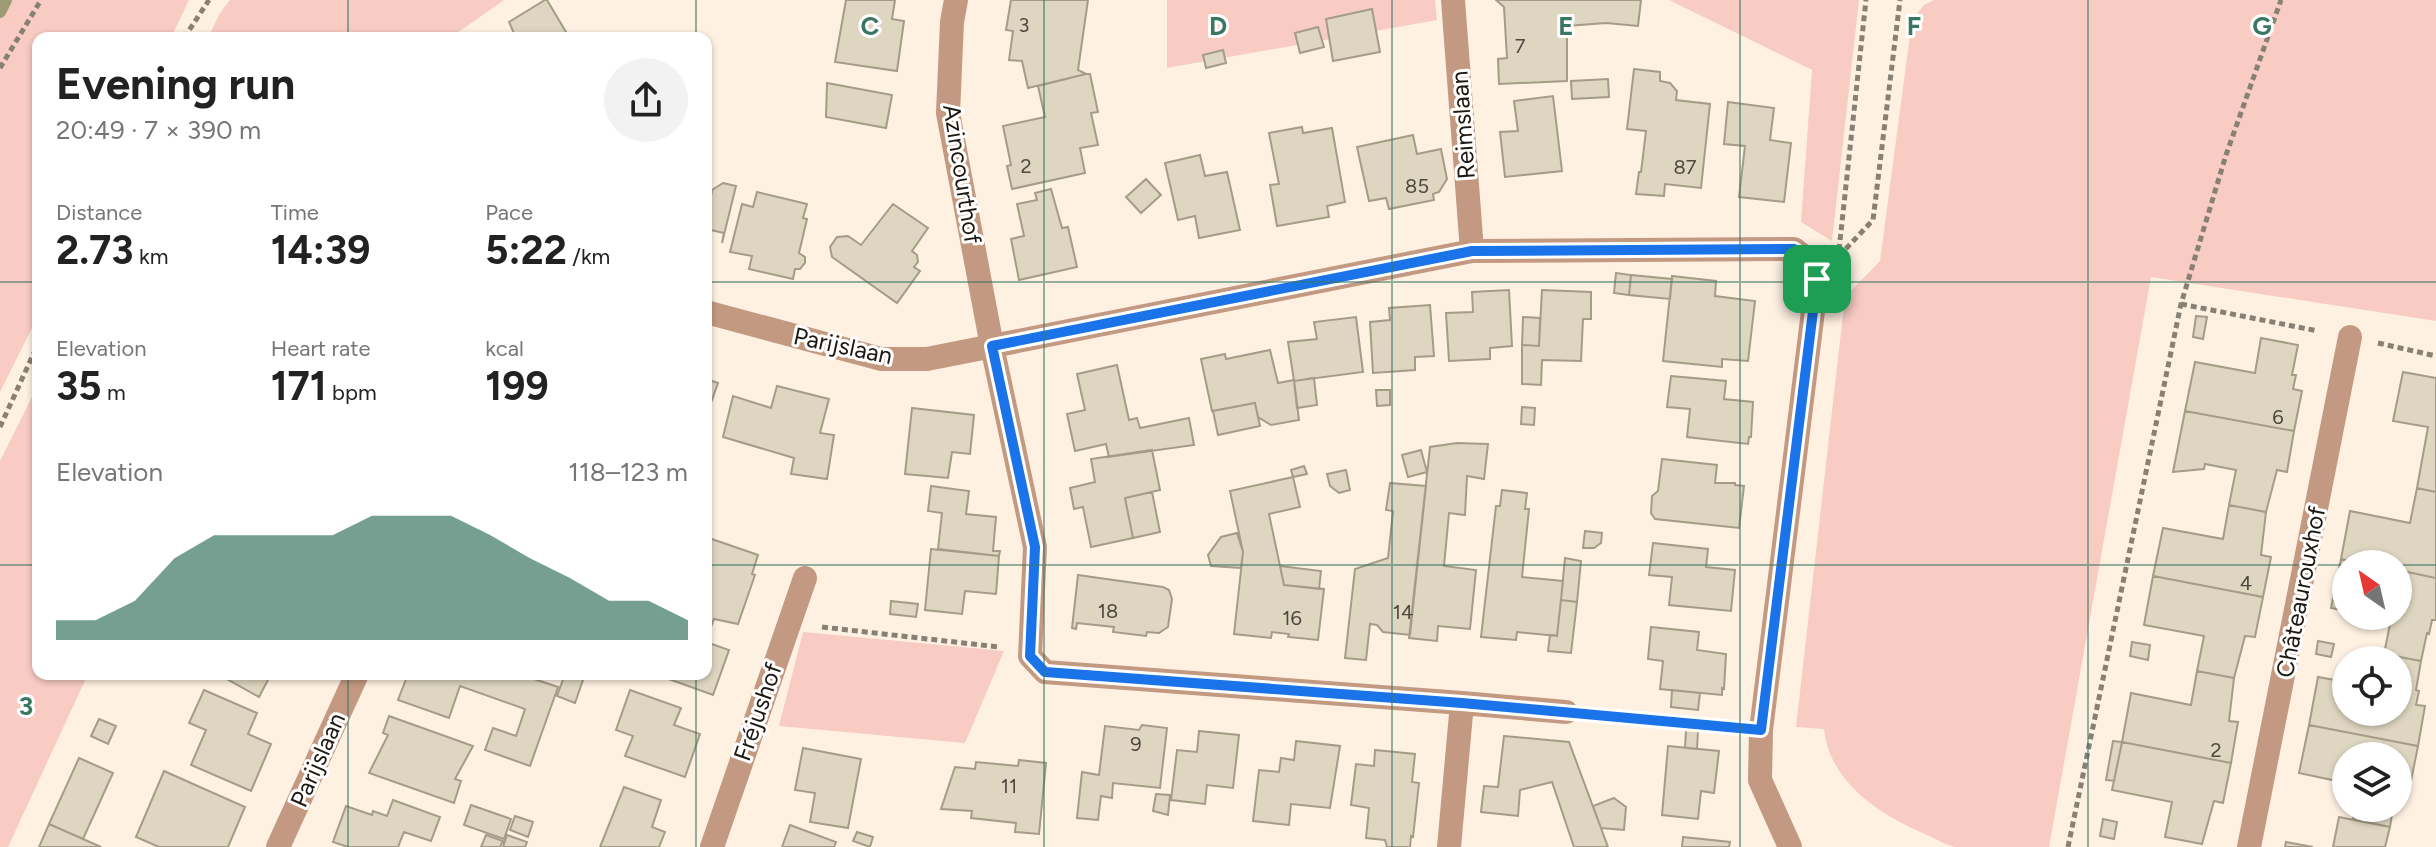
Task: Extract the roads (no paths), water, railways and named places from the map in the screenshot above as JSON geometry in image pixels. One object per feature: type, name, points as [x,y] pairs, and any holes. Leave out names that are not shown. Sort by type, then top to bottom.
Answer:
[{"type":"street","name":"Azincourthof","points":[[956,0],[952,22],[948,113],[992,346],[1035,547],[1030,656],[1045,672],[1462,703]]},
{"type":"street","name":"Reimslaan","points":[[1453,0],[1472,251]]},
{"type":"street","name":"Parijslaan","points":[[712,314],[881,359],[927,359],[1472,251],[1794,249],[1808,260],[1817,279],[1761,730],[1760,780],[1790,847]]},
{"type":"street","name":"Châteaurouxhof","points":[[2249,847],[2350,337]]},
{"type":"street","name":"Fréjushof","points":[[712,847],[805,578]]},
{"type":"street","name":"Parijslaan","points":[[278,847],[354,680]]},
{"type":"street","points":[[1449,847],[1462,703],[1566,712]]},
{"type":"waterway","points":[[0,12],[6,0]]}]
